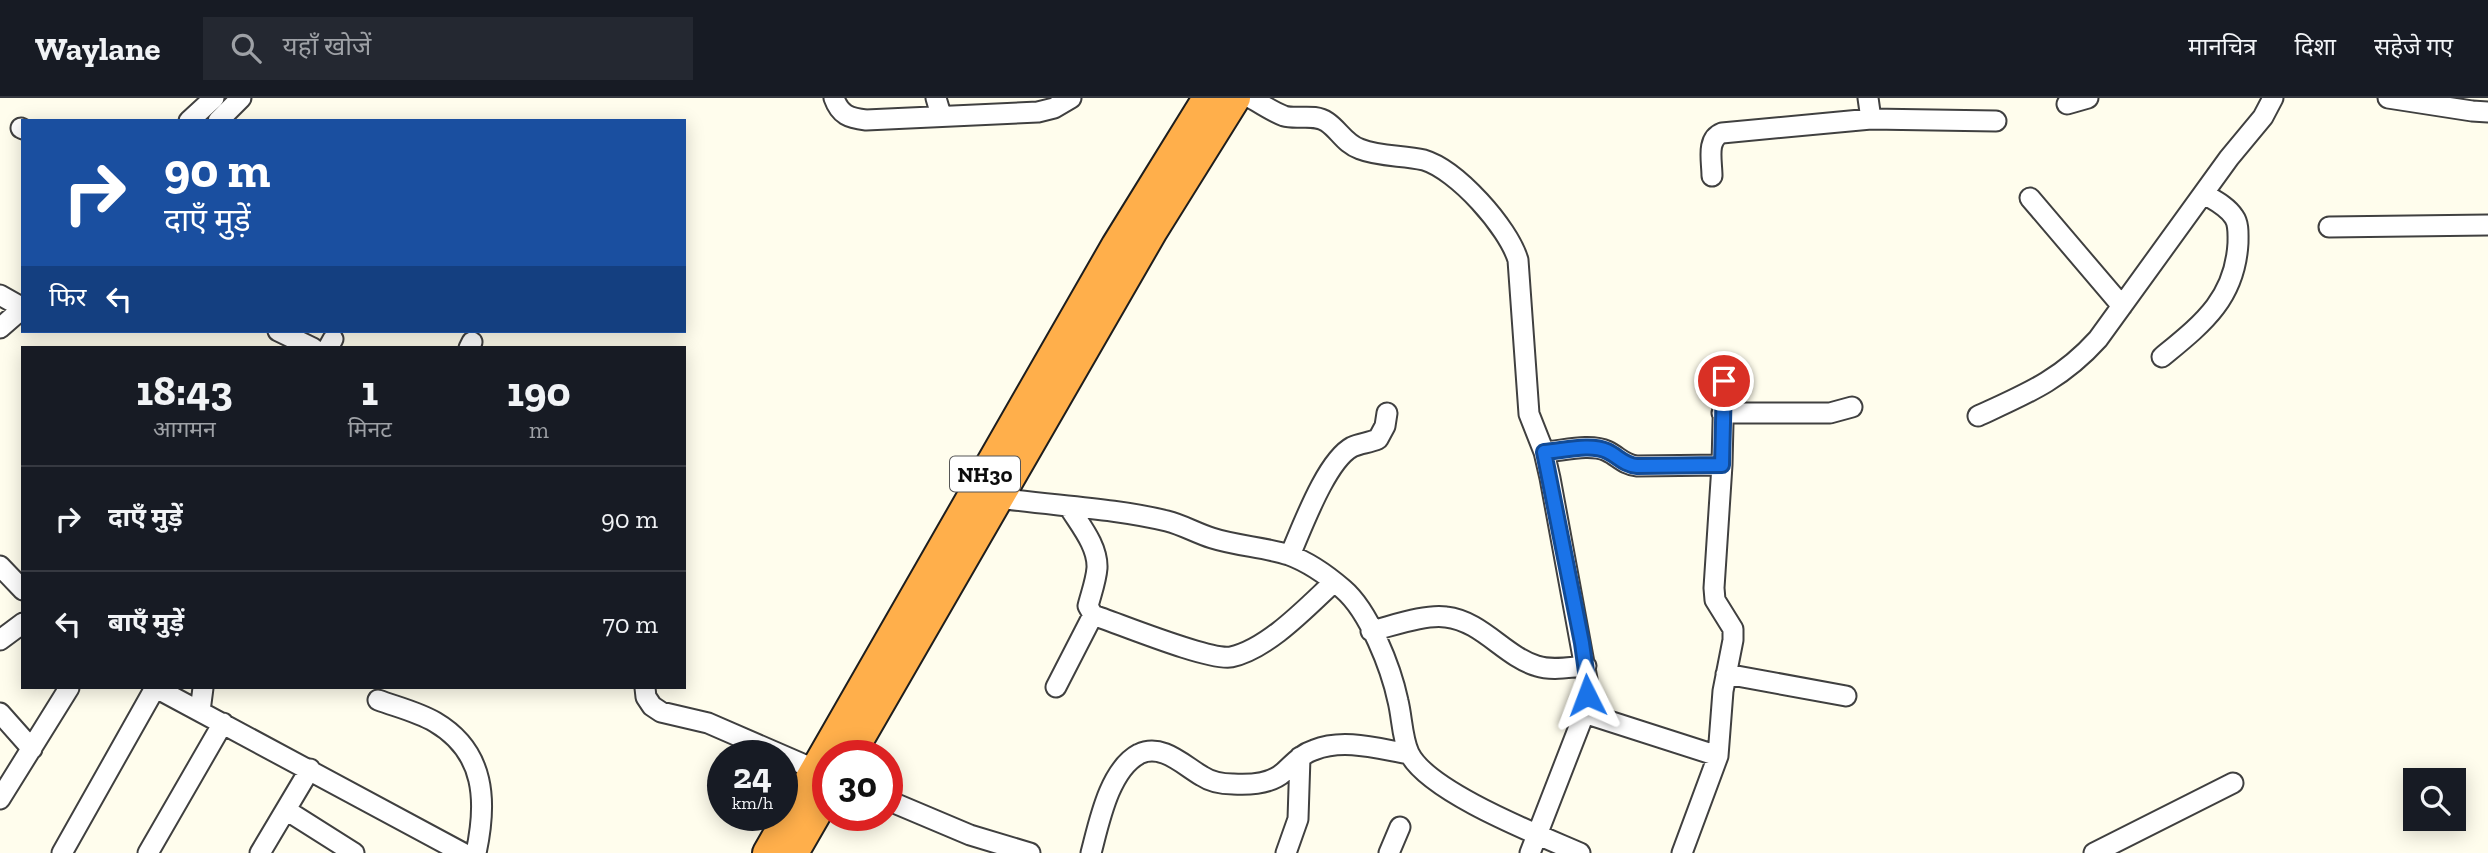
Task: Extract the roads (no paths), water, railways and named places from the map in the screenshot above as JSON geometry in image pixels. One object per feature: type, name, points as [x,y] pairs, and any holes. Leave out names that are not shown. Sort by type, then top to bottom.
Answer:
[{"type":"highway","name":"NH30","points":[[831,740],[1116,245],[1207,98]]},
{"type":"highway","name":"NH30","points":[[859,740],[1153,231],[1236,98]]},
{"type":"highway","name":"NH30","points":[[767,853],[812,773]]},
{"type":"highway","points":[[794,853],[812,822]]},
{"type":"street","points":[[191,119],[214,98]]},
{"type":"street","points":[[220,119],[241,98]]},
{"type":"street","points":[[834,98],[841,113],[851,118],[866,120],[938,106],[1038,112],[1054,108],[1071,98]]},
{"type":"street","points":[[1251,98],[1286,117],[1318,118],[1327,122],[1340,136],[1360,149],[1424,160],[1439,167],[1451,175],[1494,218],[1513,245],[1518,260],[1529,414],[1544,452],[1586,666],[1587,687],[1584,713],[1534,844]]},
{"type":"street","points":[[1868,98],[1871,119]]},
{"type":"street","points":[[2067,104],[2088,98]]},
{"type":"street","points":[[1978,416],[2037,389],[2066,371],[2098,339],[2229,158],[2263,117],[2273,98]]},
{"type":"street","points":[[2388,98],[2488,112]]},
{"type":"street","points":[[1712,176],[1711,141],[1715,135],[1722,132],[1871,119],[1996,121]]},
{"type":"street","points":[[2162,357],[2204,322],[2225,293],[2237,257],[2237,221],[2227,208],[2204,194]]},
{"type":"street","points":[[2030,198],[2122,306]]},
{"type":"street","points":[[2329,227],[2488,225]]},
{"type":"street","points":[[0,295],[21,307]]},
{"type":"street","points":[[0,328],[21,310]]},
{"type":"street","points":[[282,333],[309,346]]},
{"type":"street","points":[[1682,853],[1718,756],[1726,674],[1734,629],[1715,600],[1714,588],[1724,381]]},
{"type":"street","points":[[1722,414],[1829,413],[1852,407]]},
{"type":"street","points":[[1290,555],[1320,488],[1342,455],[1351,448],[1378,439],[1385,426],[1387,413]]},
{"type":"street","points":[[1544,452],[1593,448],[1605,450],[1629,465],[1722,465]]},
{"type":"street","points":[[999,498],[1168,521],[1211,538],[1290,555],[1320,571],[1345,590],[1363,612],[1397,694],[1409,754],[1430,777],[1534,844],[1580,853]]},
{"type":"street","points":[[1069,508],[1090,542],[1096,559],[1096,575],[1088,606],[1093,615],[1206,654],[1229,657],[1249,650],[1281,629],[1334,582]]},
{"type":"street","points":[[0,566],[21,588]]},
{"type":"street","points":[[1056,687],[1093,615]]},
{"type":"street","points":[[1371,631],[1432,617],[1450,617],[1478,629],[1536,666],[1586,666]]},
{"type":"street","points":[[0,640],[21,624]]},
{"type":"street","points":[[1726,674],[1846,696]]},
{"type":"street","points":[[0,799],[68,689]]},
{"type":"street","points":[[62,853],[154,689]]},
{"type":"street","points":[[157,689],[463,853]]},
{"type":"street","points":[[200,711],[203,689]]},
{"type":"street","points":[[645,689],[646,697],[661,712],[708,723],[812,768]]},
{"type":"street","points":[[379,700],[436,722],[462,744],[473,761],[480,778],[482,826],[476,853]]},
{"type":"street","points":[[0,713],[32,749]]},
{"type":"street","points":[[1584,713],[1718,756]]},
{"type":"street","points":[[148,853],[223,723]]},
{"type":"street","points":[[1091,853],[1116,776],[1132,759],[1142,753],[1158,751],[1203,777],[1217,783],[1232,784],[1273,779],[1300,757],[1322,747],[1351,744],[1409,754]]},
{"type":"street","points":[[1286,853],[1298,819],[1300,757]]},
{"type":"street","points":[[260,853],[310,769]]},
{"type":"street","points":[[2094,853],[2233,783]]},
{"type":"street","points":[[903,807],[970,835],[1030,853]]},
{"type":"street","points":[[286,810],[354,853]]},
{"type":"street","points":[[1389,853],[1400,827]]}]
